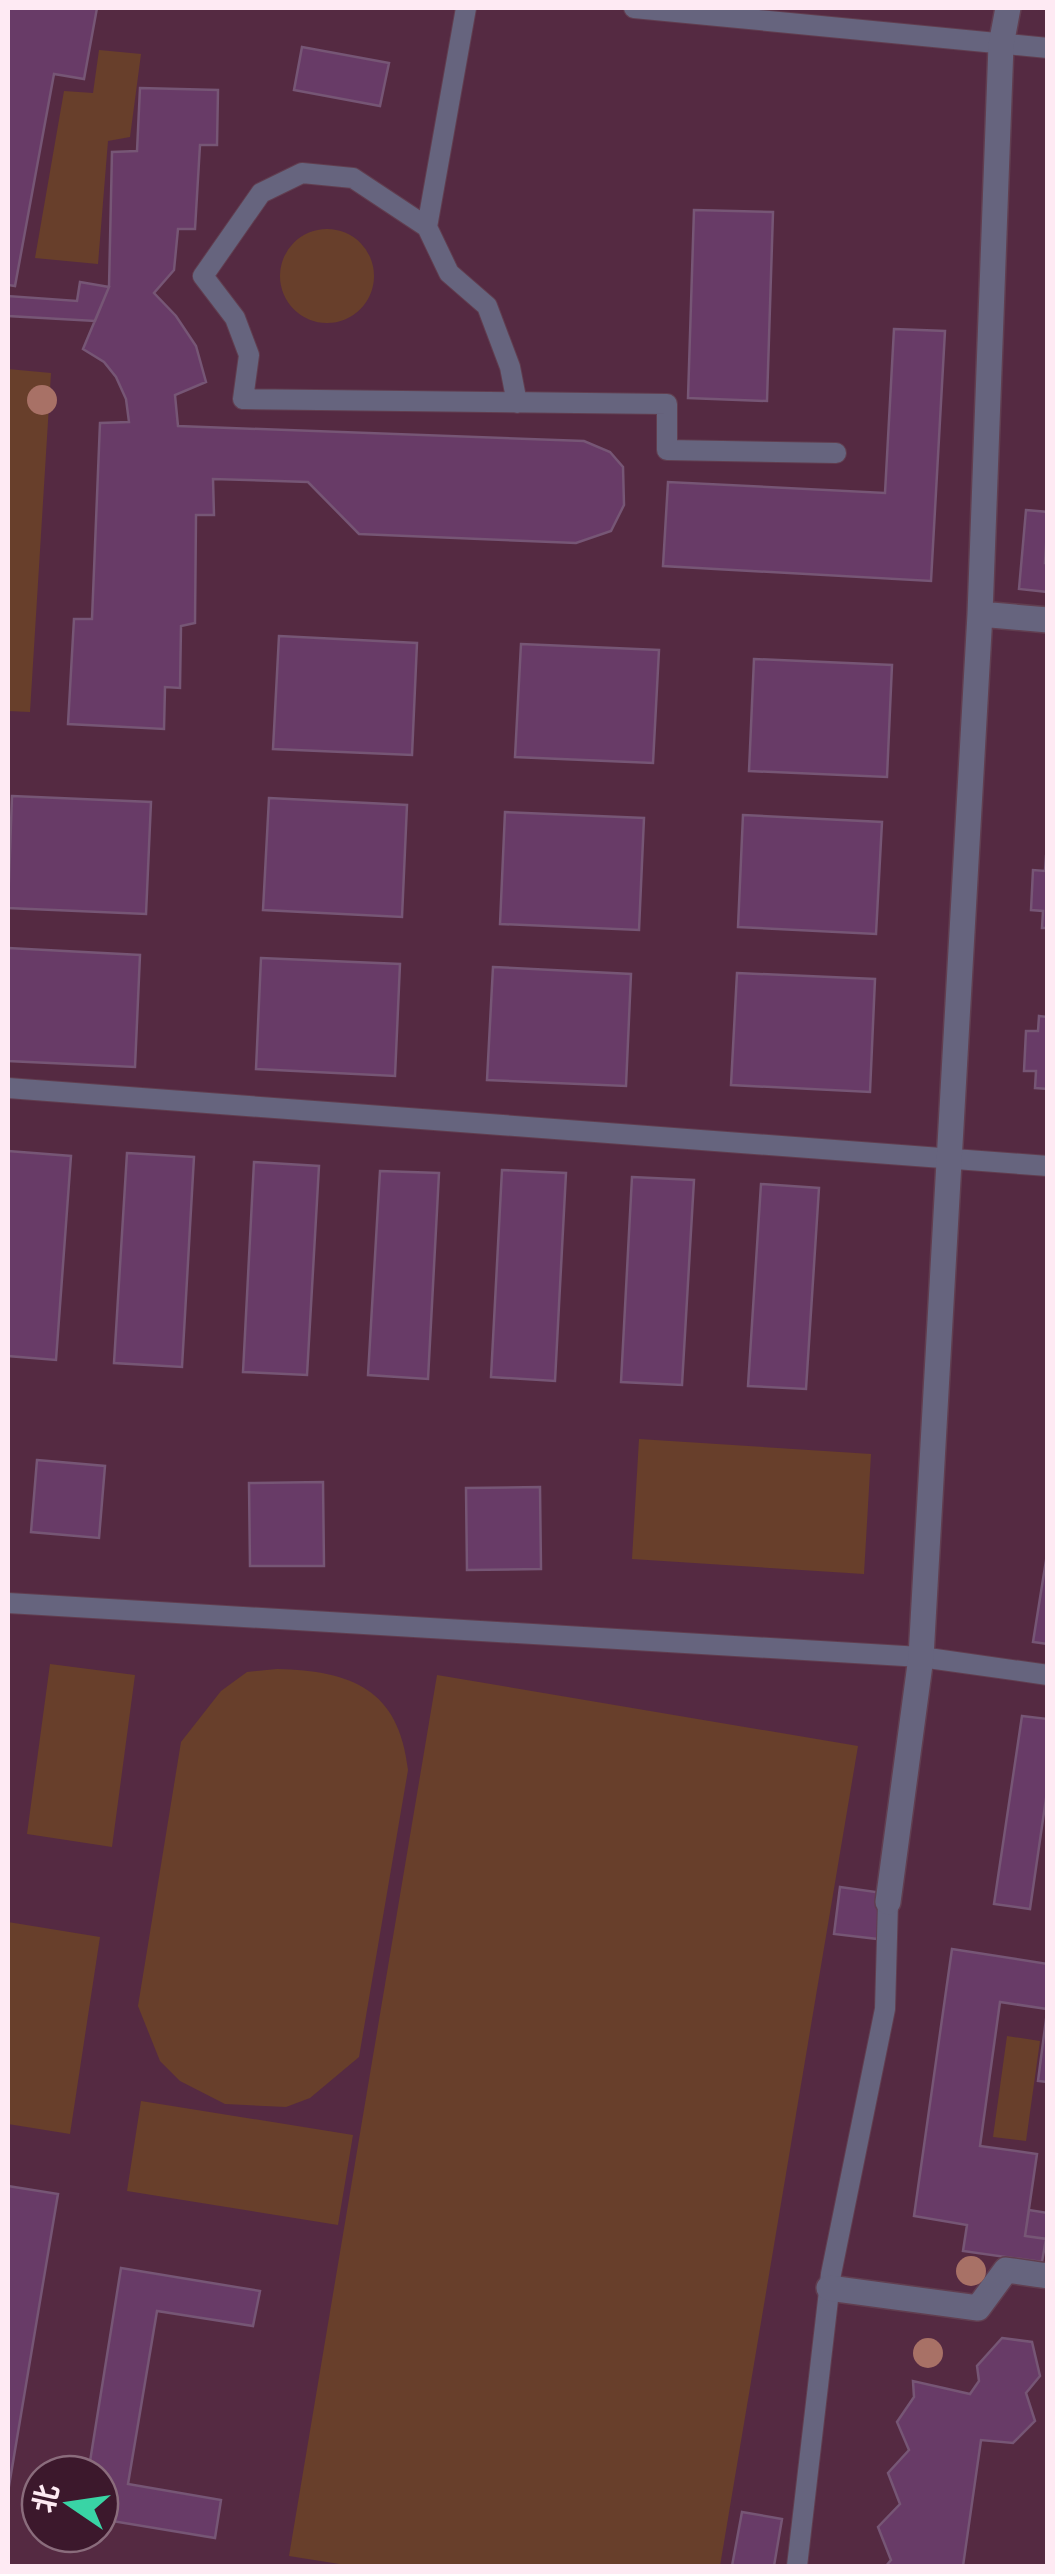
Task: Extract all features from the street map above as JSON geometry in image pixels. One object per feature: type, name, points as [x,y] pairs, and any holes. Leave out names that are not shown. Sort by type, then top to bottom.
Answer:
[{"type":"street","points":[[888,1902],[920,1657],[980,614],[1002,45],[1008,8]]},
{"type":"street","points":[[980,614],[1048,620]]},
{"type":"street","points":[[829,2288],[978,2308],[1006,2270],[1048,2276]]},
{"type":"lane","points":[[426,227],[466,8]]},
{"type":"lane","points":[[638,8],[1048,48]]},
{"type":"lane","points":[[516,403],[510,367],[487,306],[450,273],[426,227],[352,178],[302,174],[261,193],[203,276],[235,318],[250,355],[243,400],[516,403],[667,404],[667,450],[836,453]]},
{"type":"lane","points":[[8,1088],[1048,1166]]},
{"type":"lane","points":[[8,1603],[920,1657],[1048,1675]]},
{"type":"lane","points":[[796,2566],[829,2288],[885,2009],[888,1902]]},
{"type":"shaded area","points":[[8,8],[1047,8],[1047,2566],[8,2566]]},
{"type":"shaded area","points":[[99,50],[141,54],[130,137],[108,141],[98,264],[35,258],[64,91],[93,93]]},
{"type":"shaded area","points":[[327,229],[345,233],[360,243],[370,258],[374,276],[370,294],[360,309],[345,319],[327,323],[309,319],[294,309],[284,294],[280,276],[284,258],[294,243],[309,233]]},
{"type":"shaded area","points":[[8,369],[51,373],[30,712],[8,711]]},
{"type":"shaded area","points":[[639,1439],[871,1454],[864,1574],[632,1559]]},
{"type":"shaded area","points":[[50,1664],[135,1675],[112,1847],[27,1834]]},
{"type":"shaded area","points":[[277,1669],[328,1674],[367,1690],[394,1720],[408,1770],[359,2057],[310,2098],[286,2107],[225,2104],[180,2081],[160,2061],[138,2006],[181,1742],[221,1691],[247,1672]]},
{"type":"shaded area","points":[[437,1675],[858,1746],[720,2566],[352,2566],[289,2556]]},
{"type":"shaded area","points":[[8,1922],[100,1937],[70,2134],[8,2124]]},
{"type":"shaded area","points":[[1007,2036],[1040,2041],[1026,2141],[993,2137]]},
{"type":"shaded area","points":[[141,2101],[353,2135],[338,2225],[127,2191]]},
{"type":"building","points":[[8,8],[97,8],[84,79],[54,74],[15,286],[8,285]]},
{"type":"building","points":[[302,47],[389,63],[380,106],[294,90]]},
{"type":"building","points":[[140,88],[218,90],[217,145],[200,145],[195,229],[178,229],[174,270],[154,293],[196,346],[206,382],[175,395],[178,426],[584,441],[610,452],[623,467],[624,505],[611,531],[576,543],[359,534],[308,482],[213,479],[214,515],[196,515],[195,623],[181,626],[180,688],[165,687],[164,729],[68,724],[74,619],[92,619],[100,423],[129,422],[126,399],[116,377],[104,362],[83,349],[109,287],[112,152],[137,151]]},
{"type":"building","points":[[694,210],[773,212],[767,401],[688,398]]},
{"type":"building","points":[[80,282],[109,287],[95,321],[8,316],[8,296],[77,301]]},
{"type":"building","points":[[894,329],[945,331],[931,581],[663,566],[668,482],[885,493]]},
{"type":"building","points":[[1026,510],[1048,512],[1048,592],[1019,589]]},
{"type":"building","points":[[279,636],[417,643],[412,755],[273,749]]},
{"type":"building","points":[[521,644],[659,650],[653,763],[515,757]]},
{"type":"building","points":[[754,659],[892,665],[887,777],[749,771]]},
{"type":"building","points":[[12,796],[151,802],[146,914],[8,908]]},
{"type":"building","points":[[269,798],[407,805],[402,917],[263,910]]},
{"type":"building","points":[[505,812],[644,818],[639,930],[500,924]]},
{"type":"building","points":[[743,815],[882,822],[876,934],[738,927]]},
{"type":"building","points":[[1046,856],[1048,928],[1042,928],[1043,911],[1031,910],[1033,870],[1045,871]]},
{"type":"building","points":[[8,948],[140,955],[135,1067],[8,1061]]},
{"type":"building","points":[[261,958],[400,964],[395,1076],[256,1069]]},
{"type":"building","points":[[493,967],[631,974],[626,1086],[487,1080]]},
{"type":"building","points":[[737,973],[875,979],[870,1092],[731,1085]]},
{"type":"building","points":[[1039,1016],[1048,1017],[1048,1089],[1035,1088],[1036,1071],[1024,1071],[1026,1031],[1038,1031]]},
{"type":"building","points":[[8,1151],[71,1156],[56,1360],[8,1356]]},
{"type":"building","points":[[127,1153],[194,1157],[182,1367],[114,1363]]},
{"type":"building","points":[[254,1162],[319,1166],[307,1375],[243,1372]]},
{"type":"building","points":[[502,1170],[566,1173],[555,1381],[491,1377]]},
{"type":"building","points":[[380,1171],[439,1173],[428,1379],[368,1375]]},
{"type":"building","points":[[632,1177],[694,1180],[682,1385],[621,1382]]},
{"type":"building","points":[[761,1184],[819,1188],[806,1389],[748,1386]]},
{"type":"building","points":[[37,1460],[105,1466],[99,1538],[31,1532]]},
{"type":"building","points":[[323,1482],[324,1566],[250,1566],[249,1483]]},
{"type":"building","points":[[540,1487],[541,1569],[467,1570],[466,1488]]},
{"type":"building","points":[[1048,1548],[1048,1644],[1033,1642]]},
{"type":"building","points":[[1022,1716],[1048,1719],[1048,1785],[1030,1909],[994,1904]]},
{"type":"building","points":[[840,1887],[883,1893],[878,1939],[834,1934]]},
{"type":"building","points":[[952,1949],[1048,1964],[1047,2009],[1000,2002],[980,2146],[1037,2154],[1025,2236],[1046,2239],[1042,2262],[963,2251],[967,2225],[914,2216]]},
{"type":"building","points":[[1048,2004],[1048,2082],[1038,2081]]},
{"type":"building","points":[[8,2186],[58,2194],[8,2492]]},
{"type":"building","points":[[1029,2210],[1048,2213],[1048,2239],[1025,2236]]},
{"type":"building","points":[[121,2268],[260,2291],[253,2326],[157,2311],[128,2484],[221,2500],[215,2538],[120,2522],[120,2454],[91,2454]]},
{"type":"building","points":[[1002,2338],[1032,2342],[1040,2376],[1026,2393],[1035,2421],[1013,2443],[981,2440],[963,2566],[886,2566],[891,2560],[878,2527],[900,2504],[888,2473],[909,2450],[897,2422],[914,2397],[913,2381],[970,2394],[979,2381],[977,2366]]},
{"type":"building","points":[[742,2512],[782,2519],[774,2566],[732,2566]]}]
